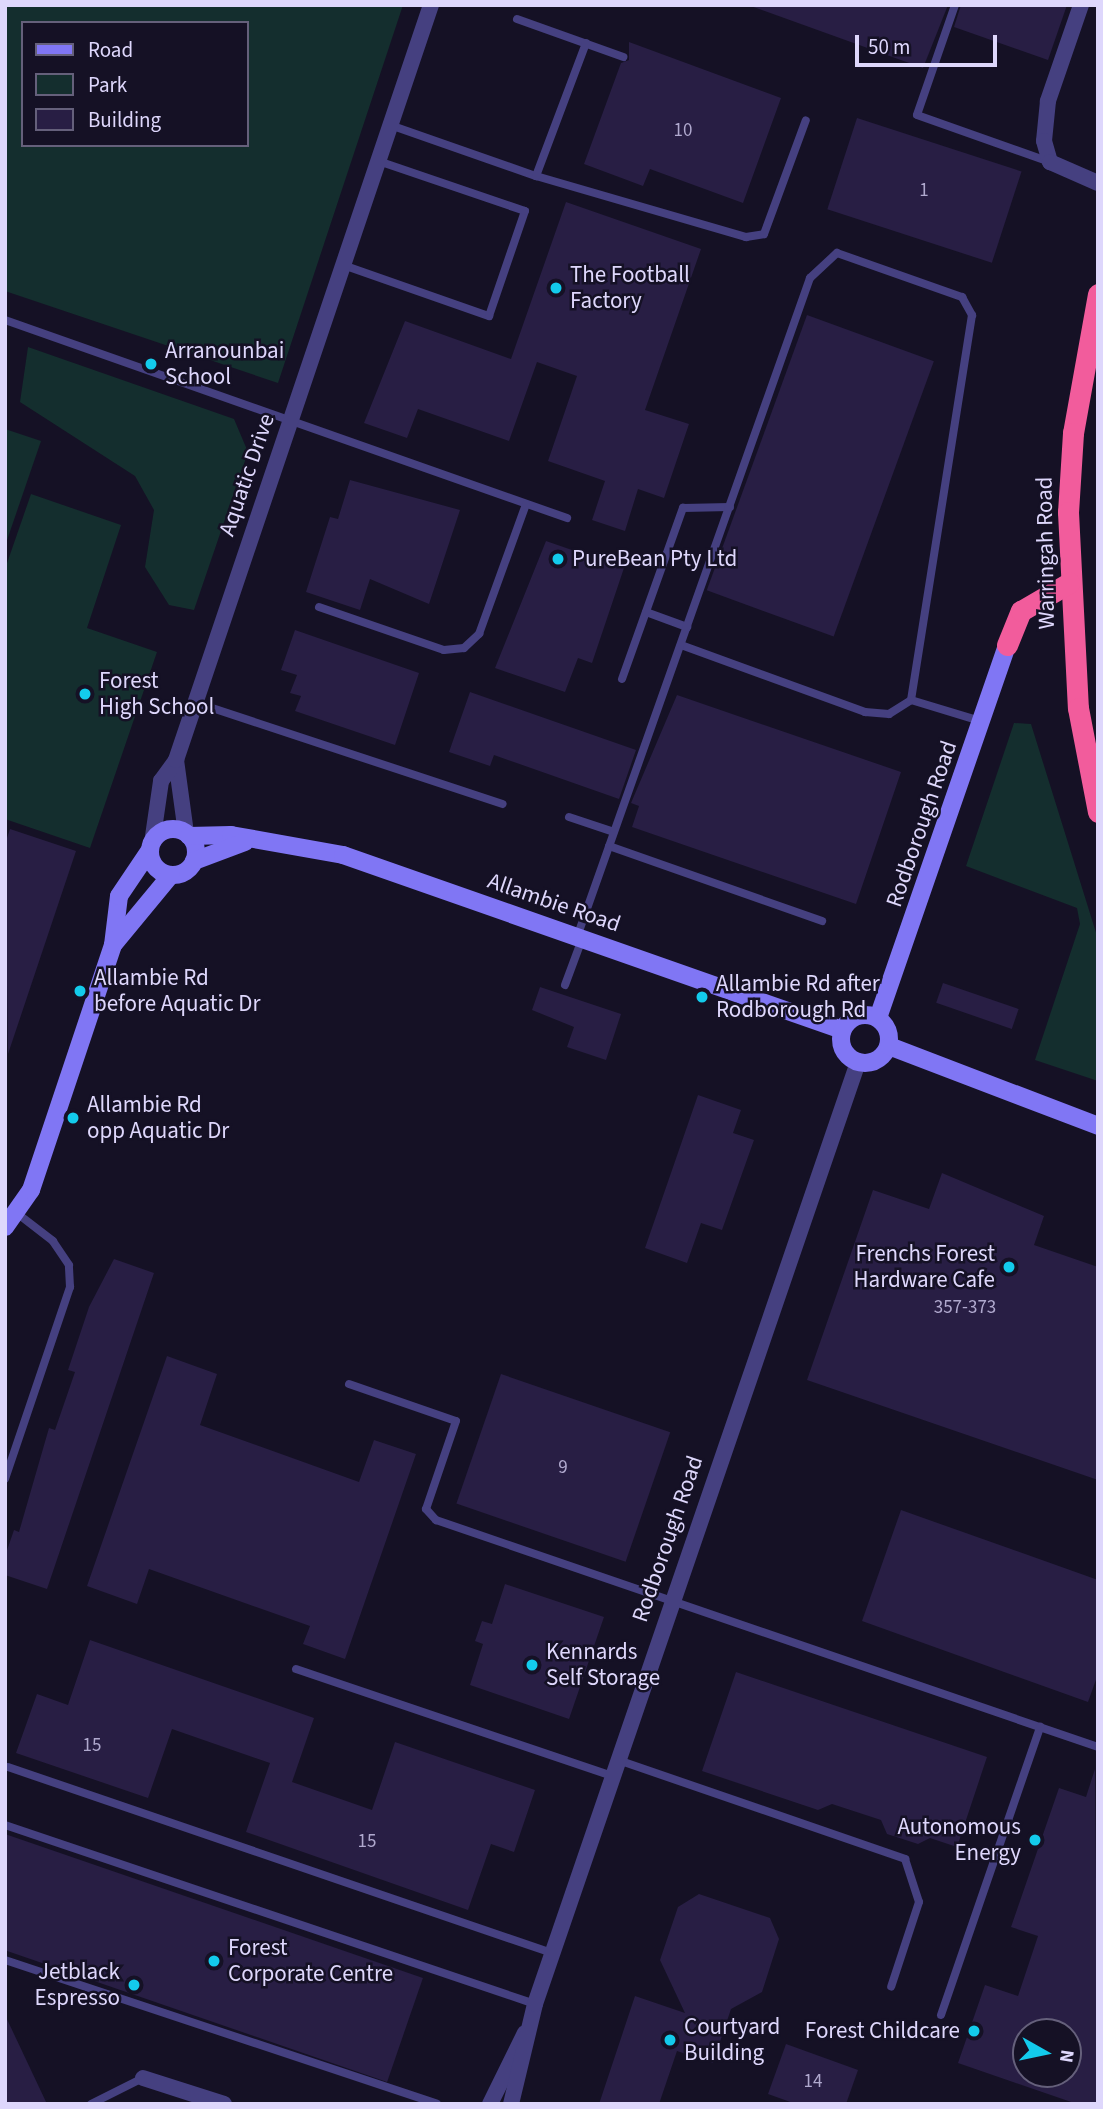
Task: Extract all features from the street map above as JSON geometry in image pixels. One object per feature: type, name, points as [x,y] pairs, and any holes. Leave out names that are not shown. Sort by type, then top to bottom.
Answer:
[{"type":"highway","name":"Warringah Road","points":[[1098,294],[1073,433],[1069,583],[1078,708],[1098,812]]},
{"type":"highway","points":[[1007,645],[1021,611],[1069,583]]},
{"type":"main road","name":"Rodborough Road","points":[[878,1018],[983,722],[1007,645]]},
{"type":"main road","points":[[12,1220],[113,945],[119,896],[151,847],[168,830],[188,834],[194,861],[171,875],[113,945]]},
{"type":"main road","name":"Allambie Road","points":[[188,834],[231,835],[245,842]]},
{"type":"main road","name":"Allambie Road","points":[[194,861],[245,842],[297,844],[343,855],[842,1030]]},
{"type":"main road","points":[[151,847],[158,870],[171,875]]},
{"type":"main road","points":[[889,1045],[880,1059],[858,1062],[842,1046],[842,1030],[857,1016],[878,1018],[889,1045],[1098,1126]]},
{"type":"street","name":"Aquatic Drive","points":[[151,847],[161,781],[176,760],[430,5]]},
{"type":"street","points":[[1081,5],[1048,101],[1044,141],[1050,162],[1098,183]]},
{"type":"street","name":"Aquatic Drive","points":[[176,760],[188,834]]},
{"type":"street","name":"Rodborough Road","points":[[512,2104],[526,2031],[858,1062]]},
{"type":"street","name":"Rodborough Road","points":[[490,2104],[510,2052],[526,2031]]},
{"type":"street","points":[[143,2078],[224,2104]]},
{"type":"lane","points":[[955,5],[917,115],[1050,162]]},
{"type":"lane","points":[[517,19],[623,57]]},
{"type":"lane","points":[[536,176],[586,43]]},
{"type":"lane","points":[[390,125],[536,176],[746,237],[764,234],[806,120]]},
{"type":"lane","points":[[343,265],[489,316],[525,211],[378,161]]},
{"type":"lane","points":[[565,985],[614,832],[810,278],[825,261],[837,253],[962,297],[972,315],[911,700],[889,714],[865,712],[681,645]]},
{"type":"lane","points":[[5,320],[567,518]]},
{"type":"lane","points":[[318,607],[444,650],[464,648],[479,634],[526,504]]},
{"type":"lane","points":[[622,678],[683,508],[730,507]]},
{"type":"lane","points":[[646,612],[687,628]]},
{"type":"lane","points":[[911,700],[983,722]]},
{"type":"lane","points":[[194,702],[503,804]]},
{"type":"lane","points":[[569,817],[614,832]]},
{"type":"lane","points":[[610,846],[822,920]]},
{"type":"lane","points":[[5,1479],[70,1287],[69,1265],[53,1241],[12,1220]]},
{"type":"lane","points":[[349,1384],[456,1421],[426,1509],[436,1520],[1098,1747]]},
{"type":"lane","points":[[296,1669],[613,1776]]},
{"type":"lane","points":[[941,2015],[1041,1727]]},
{"type":"lane","points":[[618,1760],[905,1859],[919,1902],[891,1987]]},
{"type":"lane","points":[[8,1767],[552,1953]]},
{"type":"lane","points":[[5,1825],[535,2004]]},
{"type":"lane","points":[[5,1960],[437,2104]]},
{"type":"lane","points":[[91,2104],[143,2078]]},
{"type":"green space","points":[[5,5],[403,5],[278,383],[5,291]]},
{"type":"green space","points":[[28,347],[234,419],[248,452],[194,610],[169,605],[145,567],[154,510],[135,476],[20,402]]},
{"type":"green space","points":[[5,429],[41,441],[5,546]]},
{"type":"green space","points":[[31,494],[121,525],[87,628],[157,652],[90,848],[5,819],[5,569]]},
{"type":"green space","points":[[1014,723],[1031,724],[1098,939],[1098,1081],[1035,1060],[1080,924],[1077,908],[966,866]]},
{"type":"building","points":[[748,5],[948,5],[923,68]]},
{"type":"building","points":[[961,5],[1067,5],[1048,60],[954,27]]},
{"type":"building","points":[[629,42],[781,98],[743,203],[650,169],[643,186],[584,164],[621,63],[629,60]]},
{"type":"building","points":[[857,118],[1022,171],[992,263],[827,209]]},
{"type":"building","points":[[566,202],[701,249],[645,410],[689,424],[664,498],[638,489],[625,531],[592,520],[605,481],[548,461],[577,376],[537,362],[509,441],[418,409],[407,438],[364,423],[405,321],[511,359]]},
{"type":"building","points":[[807,315],[934,361],[834,637],[707,590]]},
{"type":"building","points":[[350,480],[460,510],[429,604],[370,579],[360,610],[306,592],[330,517],[338,519]]},
{"type":"building","points":[[546,541],[624,568],[592,663],[578,658],[565,692],[495,668]]},
{"type":"building","points":[[295,630],[419,673],[395,745],[295,711],[301,696],[290,693],[297,675],[281,670]]},
{"type":"building","points":[[470,692],[636,750],[619,799],[494,755],[490,766],[449,752]]},
{"type":"building","points":[[677,695],[901,772],[856,904],[632,827],[639,806],[631,803]]},
{"type":"building","points":[[10,829],[76,851],[8,1054],[5,844]]},
{"type":"building","points":[[943,983],[1019,1009],[1012,1029],[936,1003]]},
{"type":"building","points":[[540,987],[621,1014],[606,1060],[567,1047],[574,1027],[532,1010]]},
{"type":"building","points":[[698,1095],[741,1110],[733,1133],[754,1140],[722,1230],[701,1223],[687,1263],[645,1248]]},
{"type":"building","points":[[942,1173],[1044,1216],[1034,1245],[1098,1267],[1098,1480],[807,1380],[873,1190],[929,1209]]},
{"type":"building","points":[[114,1259],[154,1273],[47,1589],[5,1575],[5,1556],[14,1530],[19,1532],[49,1428],[55,1430],[75,1372],[68,1370],[89,1307]]},
{"type":"building","points":[[167,1356],[217,1374],[200,1425],[359,1482],[374,1440],[416,1454],[345,1659],[303,1644],[310,1626],[149,1569],[137,1604],[87,1586]]},
{"type":"building","points":[[501,1374],[670,1432],[626,1562],[456,1504]]},
{"type":"building","points":[[901,1510],[1098,1580],[1098,1674],[1088,1702],[862,1621]]},
{"type":"building","name":"Kennards Self Storage","points":[[505,1584],[604,1617],[569,1719],[470,1685],[483,1644],[475,1641],[482,1621],[492,1624]]},
{"type":"building","points":[[90,1640],[314,1718],[292,1782],[372,1810],[395,1742],[535,1790],[514,1852],[491,1844],[468,1910],[246,1832],[270,1763],[172,1729],[148,1798],[16,1753],[37,1694],[68,1705]]},
{"type":"building","points":[[736,1672],[987,1757],[957,1847],[930,1838],[918,1844],[887,1834],[881,1820],[832,1804],[818,1810],[702,1771]]},
{"type":"building","points":[[1095,1769],[1098,2104],[1077,2104],[1031,2088],[1082,2088],[1082,2018],[1012,2018],[1012,2082],[958,2063],[985,1985],[1018,1996],[1038,1936],[1011,1927],[1059,1788],[1086,1797]]},
{"type":"building","name":"Forest Corporate Centre","points":[[5,1834],[423,1978],[387,2082],[5,1950]]},
{"type":"building","points":[[699,1894],[770,1918],[779,1939],[762,1992],[731,2009],[713,2063],[677,2051],[659,2104],[599,2104],[635,1996],[685,2013],[660,1960],[678,1907]]},
{"type":"building","points":[[5,2015],[47,2104],[5,2104]]},
{"type":"building","points":[[786,2044],[858,2070],[846,2104],[796,2104],[768,2094]]},
{"type":"place","name":"The Football Factory","points":[[556,288]]},
{"type":"place","name":"Arranounbai School","points":[[151,364]]},
{"type":"place","name":"PureBean Pty Ltd","points":[[558,559]]},
{"type":"place","name":"Forest High School","points":[[85,694]]},
{"type":"place","name":"Allambie Rd before Aquatic Dr","points":[[80,991]]},
{"type":"place","name":"Allambie Rd after Rodborough Rd","points":[[702,997]]},
{"type":"place","name":"Allambie Rd opp Aquatic Dr","points":[[73,1118]]},
{"type":"place","name":"Frenchs Forest Hardware Cafe","points":[[1009,1267]]},
{"type":"place","name":"Kennards Self Storage","points":[[532,1665]]},
{"type":"place","name":"Autonomous Energy","points":[[1035,1840]]},
{"type":"place","name":"Forest Corporate Centre","points":[[214,1961]]},
{"type":"place","name":"Jetblack Espresso","points":[[134,1985]]},
{"type":"place","name":"Forest Childcare","points":[[974,2031]]},
{"type":"place","name":"Courtyard Building","points":[[670,2040]]}]
